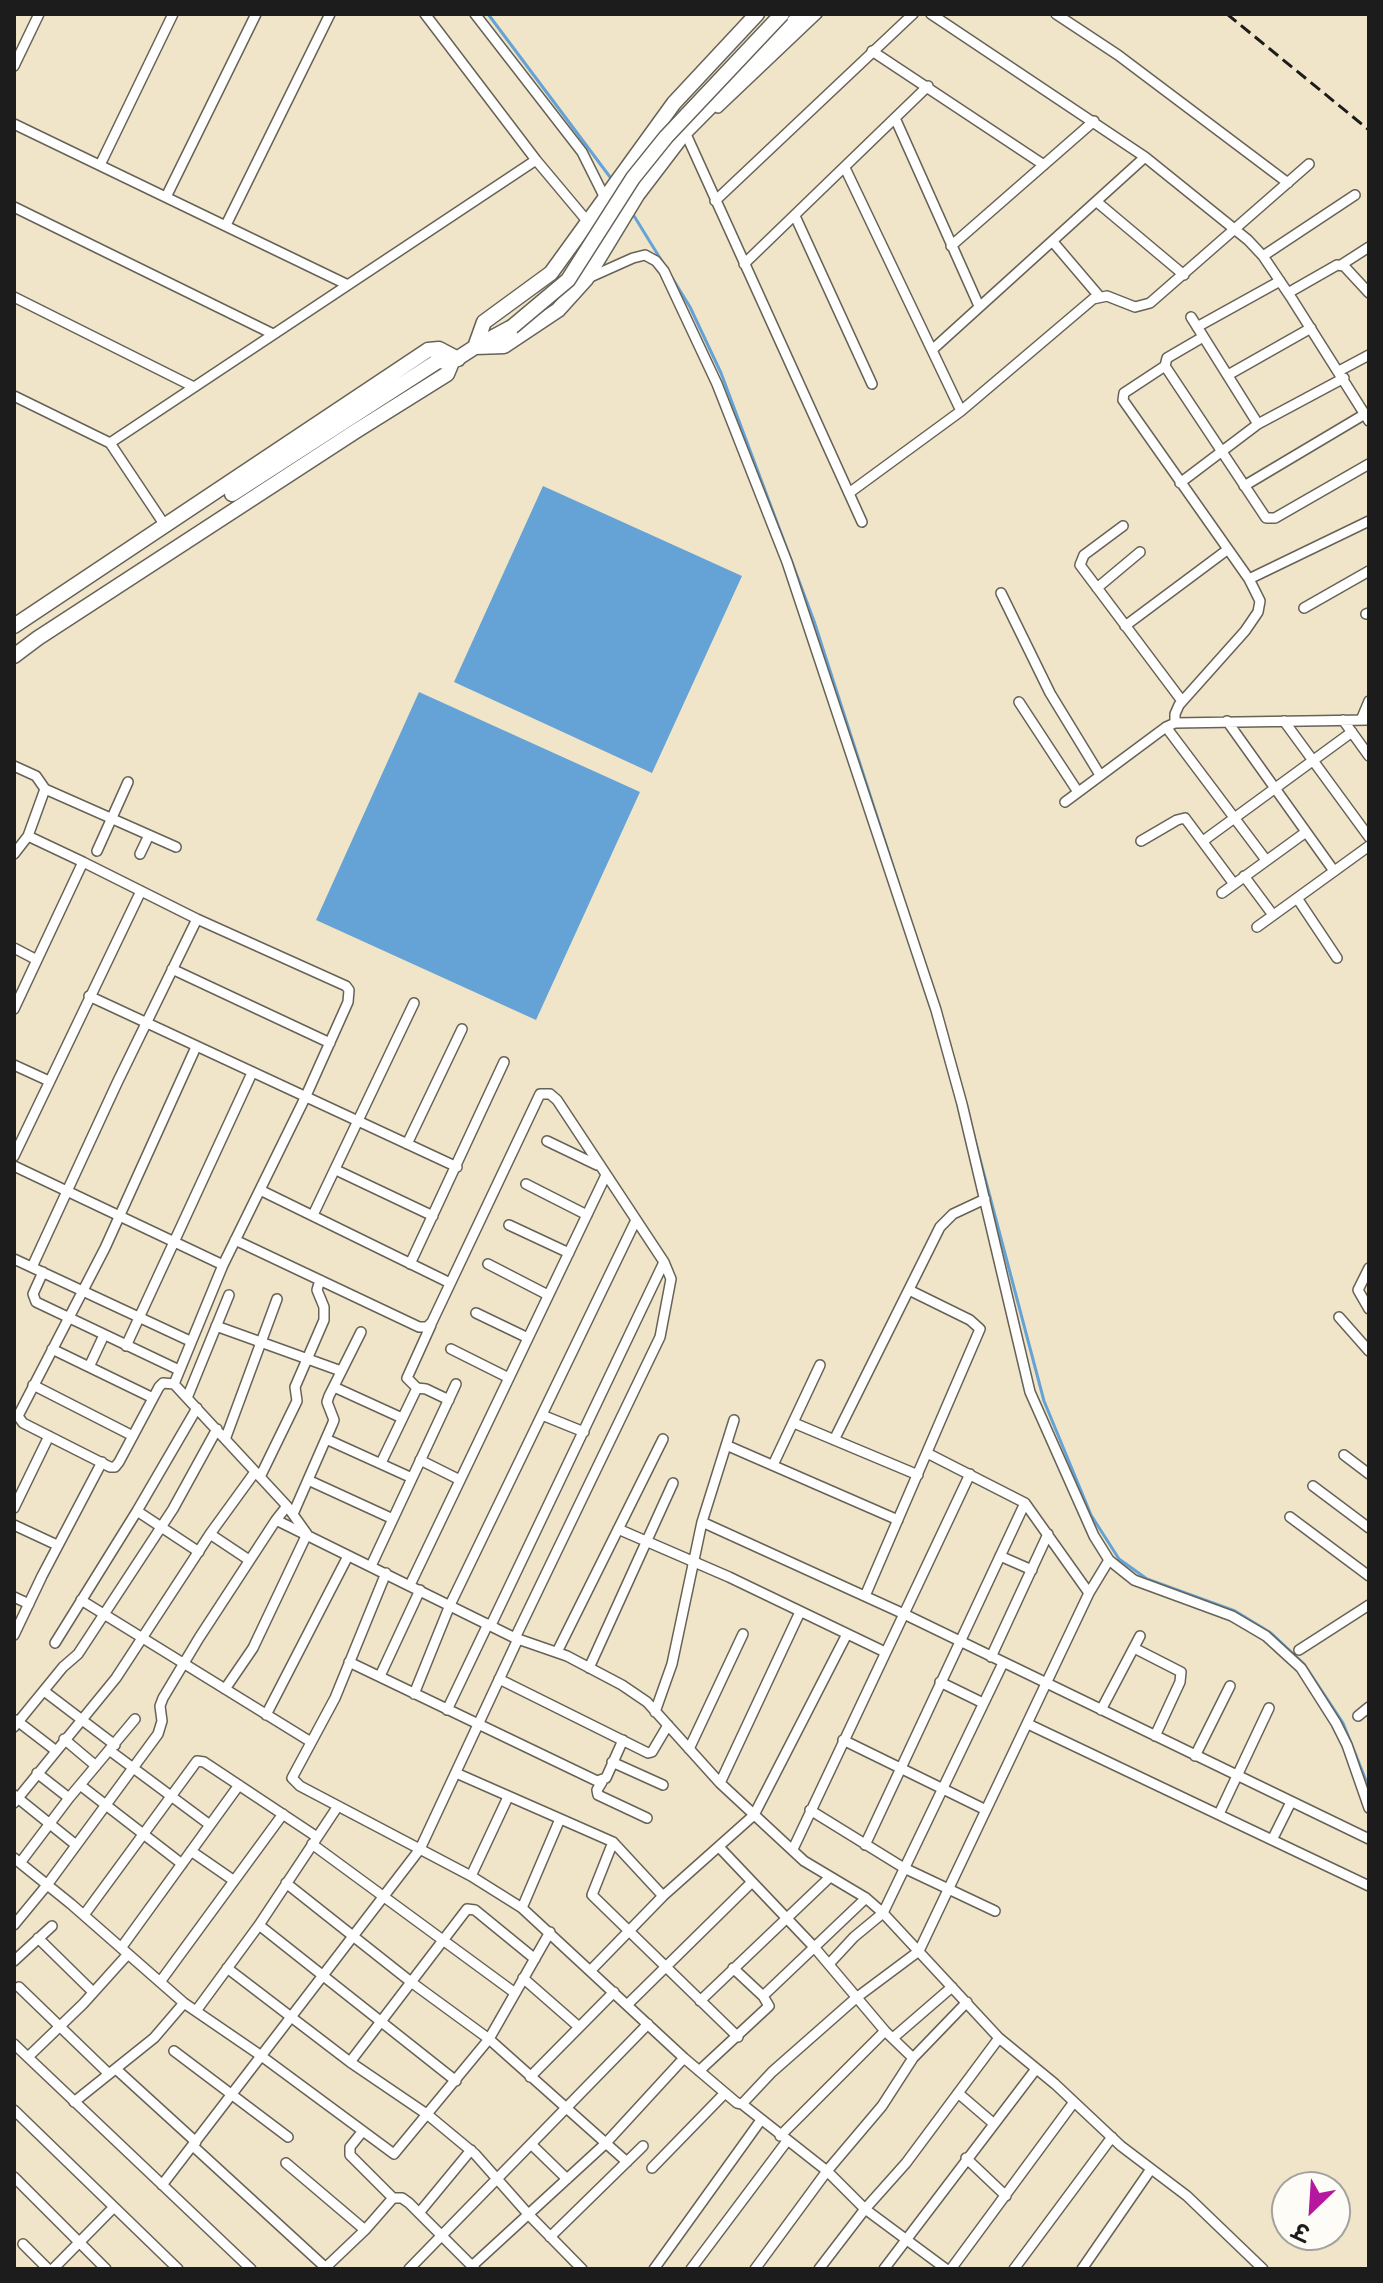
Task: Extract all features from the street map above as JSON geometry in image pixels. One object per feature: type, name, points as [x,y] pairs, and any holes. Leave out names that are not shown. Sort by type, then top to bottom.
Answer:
[{"type":"main road","points":[[475,347],[484,322],[551,273],[674,103],[757,14]]},
{"type":"main road","points":[[766,14],[785,31]]},
{"type":"main road","points":[[14,656],[447,374],[455,360],[512,327],[568,280],[633,178],[666,137],[782,14]]},
{"type":"main road","points":[[475,347],[504,346],[558,310],[586,279],[637,195],[686,135],[802,14]]},
{"type":"main road","points":[[14,626],[428,350],[439,349],[455,360]]},
{"type":"main road","points":[[14,635],[438,361],[455,360]]},
{"type":"street","points":[[14,66],[19,42],[39,14]]},
{"type":"street","points":[[166,197],[256,14]]},
{"type":"street","points":[[226,225],[330,14]]},
{"type":"street","points":[[425,14],[536,160],[588,222]]},
{"type":"street","points":[[475,14],[582,152],[607,196]]},
{"type":"street","points":[[817,14],[686,135],[862,522]]},
{"type":"street","points":[[715,201],[913,14]]},
{"type":"street","points":[[931,14],[1145,157],[1263,256],[1288,293],[1367,418],[1244,486]]},
{"type":"street","points":[[1056,14],[1118,55],[1288,183]]},
{"type":"street","points":[[100,165],[171,15]]},
{"type":"street","points":[[872,51],[1044,165]]},
{"type":"street","points":[[744,264],[928,86]]},
{"type":"street","points":[[895,118],[979,306]]},
{"type":"street","points":[[951,246],[1094,121]]},
{"type":"street","points":[[14,124],[348,285]]},
{"type":"street","points":[[932,350],[1145,157]]},
{"type":"street","points":[[110,443],[536,160]]},
{"type":"street","points":[[849,493],[961,411],[1099,296],[1135,307],[1150,303],[1309,164]]},
{"type":"street","points":[[845,168],[961,411]]},
{"type":"street","points":[[1263,256],[1355,195]]},
{"type":"street","points":[[1097,202],[1184,275]]},
{"type":"street","points":[[14,207],[273,334]]},
{"type":"street","points":[[795,216],[872,384]]},
{"type":"street","points":[[1053,242],[1099,296]]},
{"type":"street","points":[[1288,293],[1369,247]]},
{"type":"street","points":[[586,279],[633,258],[645,255],[656,261],[664,271],[717,384],[787,562],[936,1010],[962,1104],[1030,1392],[1094,1536],[1109,1560],[1134,1580],[1232,1616],[1266,1636],[1283,1651],[1312,1683],[1336,1723],[1369,1808]]},
{"type":"street","points":[[1341,265],[1369,293]]},
{"type":"street","points":[[1197,327],[1280,281]]},
{"type":"street","points":[[14,297],[194,387]]},
{"type":"street","points":[[1191,317],[1258,424]]},
{"type":"street","points":[[1228,375],[1311,328]]},
{"type":"street","points":[[1065,802],[1170,725],[1182,701],[1245,631],[1258,612],[1260,601],[1249,579],[1122,397],[1165,366],[1167,358],[1203,337]]},
{"type":"street","points":[[1180,483],[1258,424],[1342,375],[1369,355]]},
{"type":"street","points":[[1165,366],[1266,518],[1275,518],[1369,464]]},
{"type":"street","points":[[14,396],[110,443],[166,527]]},
{"type":"street","points":[[1249,579],[1369,521]]},
{"type":"street","points":[[1123,526],[1080,560],[1080,565],[1182,701]]},
{"type":"street","points":[[1125,626],[1227,550]]},
{"type":"street","points":[[1097,588],[1140,552]]},
{"type":"street","points":[[1304,608],[1369,571]]},
{"type":"street","points":[[1001,593],[1059,711],[1100,775]]},
{"type":"street","points":[[1170,725],[1227,721],[1365,720],[1369,701]]},
{"type":"street","points":[[1019,702],[1078,792]]},
{"type":"street","points":[[1343,720],[1369,756]]},
{"type":"street","points":[[1227,721],[1334,871]]},
{"type":"street","points":[[1284,721],[1369,837]]},
{"type":"street","points":[[1170,725],[1266,860]]},
{"type":"street","points":[[1203,841],[1352,732]]},
{"type":"street","points":[[14,766],[36,776],[45,789],[176,847]]},
{"type":"street","points":[[97,851],[128,782]]},
{"type":"street","points":[[14,854],[28,836],[45,789]]},
{"type":"street","points":[[1141,841],[1181,817],[1188,821],[1234,884]]},
{"type":"street","points":[[1222,893],[1306,832]]},
{"type":"street","points":[[140,854],[149,835]]},
{"type":"street","points":[[28,836],[197,919],[346,986],[350,995],[305,1098],[223,1265],[174,1384]]},
{"type":"street","points":[[1257,927],[1369,846]]},
{"type":"street","points":[[14,1009],[83,862]]},
{"type":"street","points":[[1244,876],[1273,915]]},
{"type":"street","points":[[14,1156],[19,1135],[49,1081],[141,891]]},
{"type":"street","points":[[1297,898],[1337,958]]},
{"type":"street","points":[[32,1267],[145,1023],[197,919]]},
{"type":"street","points":[[14,948],[37,960]]},
{"type":"street","points":[[172,969],[330,1043]]},
{"type":"street","points":[[89,996],[457,1167]]},
{"type":"street","points":[[313,1215],[414,1003]]},
{"type":"street","points":[[407,1144],[462,1029]]},
{"type":"street","points":[[196,1047],[120,1217],[20,1411],[19,1420],[115,1467],[163,1383],[174,1384],[226,1437],[307,1534]]},
{"type":"street","points":[[410,1264],[504,1062]]},
{"type":"street","points":[[14,1065],[49,1081]]},
{"type":"street","points":[[126,1346],[252,1073]]},
{"type":"street","points":[[162,2185],[420,1849],[660,1337],[670,1285],[669,1271],[557,1100],[550,1094],[540,1094],[407,1378],[417,1388],[449,1400]]},
{"type":"street","points":[[547,1141],[603,1170]]},
{"type":"street","points":[[14,1166],[223,1265]]},
{"type":"street","points":[[336,1170],[433,1216]]},
{"type":"street","points":[[410,1585],[587,1215],[603,1170]]},
{"type":"street","points":[[526,1184],[587,1215]]},
{"type":"street","points":[[260,1190],[450,1283]]},
{"type":"street","points":[[834,1440],[945,1221],[985,1199]]},
{"type":"street","points":[[414,1694],[450,1605],[636,1220]]},
{"type":"street","points":[[509,1225],[569,1253]]},
{"type":"street","points":[[235,1240],[419,1327],[427,1327],[432,1322]]},
{"type":"street","points":[[14,1259],[190,1341]]},
{"type":"street","points":[[447,1710],[664,1262]]},
{"type":"street","points":[[488,1264],[548,1295]]},
{"type":"street","points":[[1369,1268],[1358,1290],[1369,1309]]},
{"type":"street","points":[[43,1272],[33,1298],[36,1302],[179,1370]]},
{"type":"street","points":[[76,1845],[15,1799],[108,1689],[210,1534],[257,1474],[297,1401],[295,1387],[326,1313],[317,1290],[320,1280]]},
{"type":"street","points":[[865,1596],[980,1329],[970,1320],[909,1290]]},
{"type":"street","points":[[187,1398],[229,1295]]},
{"type":"street","points":[[226,1437],[277,1299]]},
{"type":"street","points":[[476,1313],[528,1338]]},
{"type":"street","points":[[1339,1317],[1369,1351]]},
{"type":"street","points":[[216,1326],[341,1371]]},
{"type":"street","points":[[14,1925],[158,1734],[162,1721],[160,1706],[199,1638],[276,1520],[290,1510],[308,1480],[334,1420],[327,1402],[361,1332]]},
{"type":"street","points":[[89,1367],[104,1335]]},
{"type":"street","points":[[52,1349],[153,1398]]},
{"type":"street","points":[[451,1349],[509,1378]]},
{"type":"street","points":[[773,1465],[820,1365]]},
{"type":"street","points":[[371,1566],[456,1384]]},
{"type":"street","points":[[33,1385],[133,1436]]},
{"type":"street","points":[[334,1387],[402,1418]]},
{"type":"street","points":[[381,1463],[417,1388]]},
{"type":"street","points":[[55,1643],[197,1408]]},
{"type":"street","points":[[542,1415],[584,1432]]},
{"type":"street","points":[[655,1712],[672,1664],[702,1522],[734,1420]]},
{"type":"street","points":[[794,1423],[918,1475]]},
{"type":"street","points":[[55,1750],[15,1723],[78,1654],[161,1527],[217,1429]]},
{"type":"street","points":[[14,1508],[49,1436]]},
{"type":"street","points":[[326,1439],[412,1478]]},
{"type":"street","points":[[557,1652],[663,1439]]},
{"type":"street","points":[[726,1445],[898,1520]]},
{"type":"street","points":[[927,1453],[1025,1503],[1089,1593]]},
{"type":"street","points":[[1344,1455],[1369,1474]]},
{"type":"street","points":[[420,1460],[460,1480]]},
{"type":"street","points":[[14,1635],[57,1545],[102,1462]]},
{"type":"street","points":[[793,1849],[970,1474]]},
{"type":"street","points":[[308,1480],[393,1519]]},
{"type":"street","points":[[589,1668],[673,1483]]},
{"type":"street","points":[[1313,1486],[1369,1528]]},
{"type":"street","points":[[865,1845],[1025,1503]]},
{"type":"street","points":[[137,1511],[199,1552]]},
{"type":"street","points":[[1290,1517],[1369,1576]]},
{"type":"street","points":[[276,1520],[489,1625],[557,1652],[636,1694],[720,1783],[804,1861],[866,1898],[883,1913],[999,2038],[1112,2137],[1187,2196],[1263,2269]]},
{"type":"street","points":[[702,1522],[904,1614],[1369,1839]]},
{"type":"street","points":[[14,1525],[57,1545]]},
{"type":"street","points":[[618,1529],[692,1560],[885,1652]]},
{"type":"street","points":[[210,1534],[249,1560]]},
{"type":"street","points":[[225,1689],[253,1648],[307,1534]]},
{"type":"street","points":[[991,1657],[1048,1534]]},
{"type":"street","points":[[266,1715],[348,1556]]},
{"type":"street","points":[[1000,1556],[1032,1570]]},
{"type":"street","points":[[742,2104],[772,2072],[856,1998],[919,1951],[1089,1593],[1109,1560]]},
{"type":"street","points":[[386,1573],[335,1698],[292,1778],[300,1786],[471,1876],[522,1908],[725,2093],[827,2171],[865,2209],[949,2269],[1074,2102]]},
{"type":"street","points":[[380,1676],[420,1590]]},
{"type":"street","points":[[14,1597],[29,1604]]},
{"type":"street","points":[[81,1600],[311,1742]]},
{"type":"street","points":[[1299,1650],[1369,1605]]},
{"type":"street","points":[[720,1783],[800,1612]]},
{"type":"street","points":[[689,1749],[743,1634]]},
{"type":"street","points":[[591,1970],[663,1896],[754,1815],[847,1634]]},
{"type":"street","points":[[1101,1710],[1140,1636]]},
{"type":"street","points":[[1134,1648],[1181,1672],[1180,1682],[1155,1736]]},
{"type":"street","points":[[349,1662],[602,1782]]},
{"type":"street","points":[[829,1964],[854,1937],[883,1913],[1003,1663]]},
{"type":"street","points":[[499,1679],[648,1753],[652,1752],[668,1725]]},
{"type":"street","points":[[940,1682],[983,1703]]},
{"type":"street","points":[[1195,1756],[1230,1686]]},
{"type":"street","points":[[44,1691],[132,1767],[210,1825]]},
{"type":"street","points":[[1358,1716],[1369,1707]]},
{"type":"street","points":[[1219,1814],[1269,1708]]},
{"type":"street","points":[[135,1719],[17,1860],[184,2003],[260,2055],[390,2153],[396,2154],[489,2039],[550,1932]]},
{"type":"street","points":[[1028,1724],[1369,1886]]},
{"type":"street","points":[[64,1739],[96,1766]]},
{"type":"street","points":[[623,1740],[597,1790],[598,1795],[647,1818]]},
{"type":"street","points":[[843,1740],[986,1810]]},
{"type":"street","points":[[84,1915],[169,1796],[197,1761],[204,1762],[283,1814],[382,1897],[515,1993]]},
{"type":"street","points":[[612,1762],[663,1785]]},
{"type":"street","points":[[37,1773],[69,1798]]},
{"type":"street","points":[[456,1773],[613,1842],[663,1896]]},
{"type":"street","points":[[80,1785],[182,1864]]},
{"type":"street","points":[[28,2057],[93,1992],[125,1951],[239,1785]]},
{"type":"street","points":[[471,1876],[508,1797]]},
{"type":"street","points":[[1272,1840],[1291,1802]]},
{"type":"street","points":[[196,2011],[259,1925],[338,1806]]},
{"type":"street","points":[[810,1810],[904,1868],[995,1911]]},
{"type":"street","points":[[160,1982],[283,1814]]},
{"type":"street","points":[[522,1908],[560,1819]]},
{"type":"street","points":[[613,1842],[592,1895],[738,2037]]},
{"type":"street","points":[[719,1847],[913,2058]]},
{"type":"street","points":[[191,1851],[233,1880]]},
{"type":"street","points":[[700,2001],[830,1877]]},
{"type":"street","points":[[286,1883],[489,2039],[627,2162]]},
{"type":"street","points":[[627,2005],[751,1883]]},
{"type":"street","points":[[763,1996],[866,1898]]},
{"type":"street","points":[[350,2062],[463,1912],[470,1908],[535,1959]]},
{"type":"street","points":[[259,1925],[456,2081]]},
{"type":"street","points":[[14,1961],[52,1926]]},
{"type":"street","points":[[38,1938],[93,1992]]},
{"type":"street","points":[[227,1968],[471,2150],[582,2269]]},
{"type":"street","points":[[699,2071],[769,2006],[763,1996],[733,1968]]},
{"type":"street","points":[[523,1978],[579,2027]]},
{"type":"street","points":[[19,1987],[194,2144],[325,2268],[393,2198]]},
{"type":"street","points":[[691,2269],[783,2138],[889,2034],[952,1987]]},
{"type":"street","points":[[530,2077],[614,1992]]},
{"type":"street","points":[[755,2269],[827,2171],[882,2106],[913,2058],[967,2002]]},
{"type":"street","points":[[74,2102],[154,2038],[184,2003]]},
{"type":"street","points":[[409,2269],[648,2024]]},
{"type":"street","points":[[819,2269],[865,2209],[906,2163],[999,2038]]},
{"type":"street","points":[[14,2044],[251,2269]]},
{"type":"street","points":[[174,2051],[288,2137]]},
{"type":"street","points":[[362,2132],[350,2147],[350,2155],[393,2198],[402,2198],[419,2213],[474,2267],[605,2144],[684,2058]]},
{"type":"street","points":[[884,2269],[1036,2069]]},
{"type":"street","points":[[652,2168],[725,2093]]},
{"type":"street","points":[[958,2093],[993,2123]]},
{"type":"street","points":[[14,2110],[178,2269]]},
{"type":"street","points":[[654,2269],[761,2120]]},
{"type":"street","points":[[1014,2269],[1112,2137]]},
{"type":"street","points":[[532,2145],[567,2179]]},
{"type":"street","points":[[550,2237],[643,2146]]},
{"type":"street","points":[[419,2213],[471,2150]]},
{"type":"street","points":[[966,2158],[1006,2196]]},
{"type":"street","points":[[286,2163],[365,2230]]},
{"type":"street","points":[[1082,2269],[1151,2169]]},
{"type":"street","points":[[14,2177],[106,2269]]},
{"type":"street","points":[[23,2244],[50,2269],[114,2207]]},
{"type":"water","points":[[543,486],[742,576],[652,773],[454,682]]},
{"type":"water","points":[[419,692],[640,792],[536,1020],[316,920]]},
{"type":"waterway","points":[[488,14],[613,181]]},
{"type":"waterway","points":[[631,211],[663,263]]},
{"type":"waterway","points":[[671,276],[690,307],[721,373],[814,621],[898,882]]},
{"type":"waterway","points":[[949,1042],[1044,1401],[1091,1515],[1119,1559],[1147,1579],[1235,1611],[1271,1633],[1304,1664],[1343,1723],[1369,1788]]},
{"type":"railway","points":[[1227,14],[1369,130]]}]
